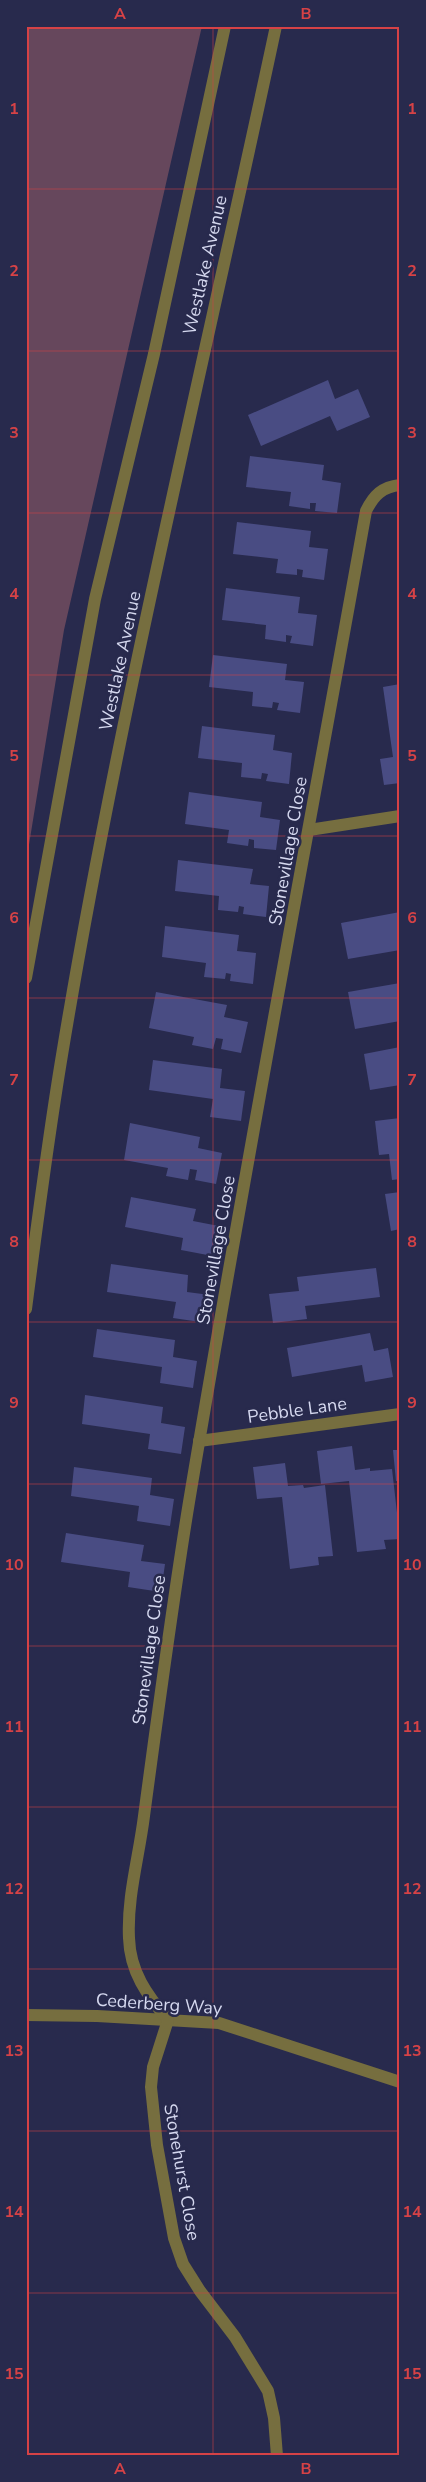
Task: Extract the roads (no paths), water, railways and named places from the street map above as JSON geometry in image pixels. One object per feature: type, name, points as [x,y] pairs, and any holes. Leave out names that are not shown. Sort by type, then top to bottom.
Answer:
[{"type":"street","name":"Westlake Avenue","points":[[26,978],[95,599],[154,354],[225,26]]},
{"type":"street","name":"Westlake Avenue","points":[[26,1309],[62,1055],[104,829],[197,381],[276,26]]},
{"type":"street","name":"Stonevillage Close","points":[[168,2020],[148,1996],[131,1961],[129,1900],[143,1821],[159,1689],[199,1441],[366,511],[378,492],[393,486]]},
{"type":"street","points":[[309,830],[400,816]]},
{"type":"street","name":"Pebble Lane","points":[[199,1441],[400,1414]]},
{"type":"street","name":"Cederberg Way","points":[[26,2015],[219,2023],[400,2082]]},
{"type":"street","name":"Stonehurst Close","points":[[168,2020],[153,2067],[151,2087],[157,2145],[174,2238],[183,2264],[200,2291],[235,2337],[268,2392],[274,2418],[277,2456]]}]
